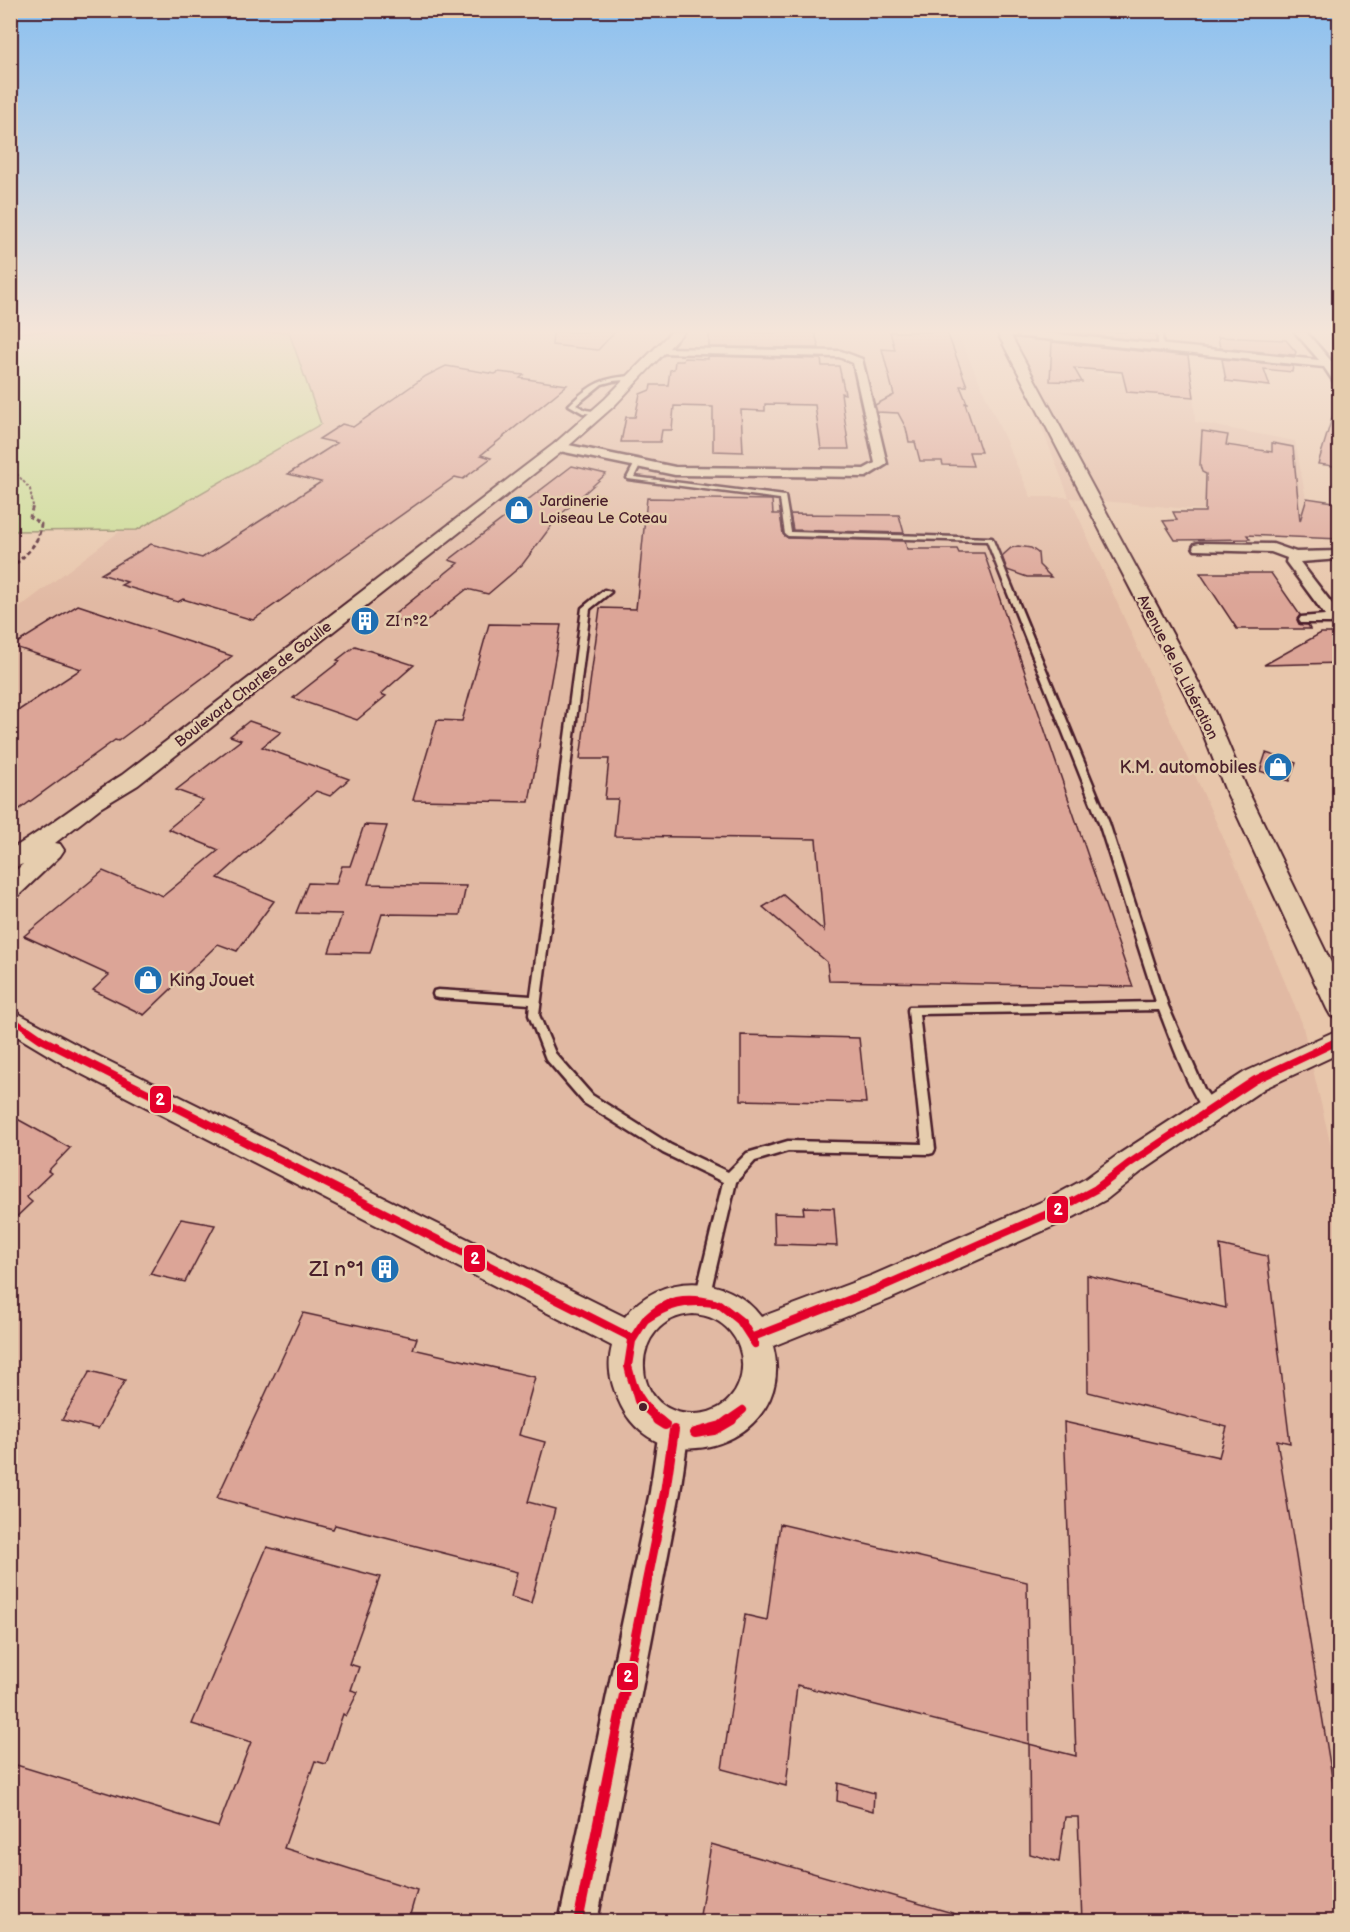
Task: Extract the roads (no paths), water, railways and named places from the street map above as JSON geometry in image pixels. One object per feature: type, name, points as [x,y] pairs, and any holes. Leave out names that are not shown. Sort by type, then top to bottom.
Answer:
[{"type":"street","name":"Boulevard Charles de Gaulle","points":[[10,861],[41,842],[92,803],[130,780],[559,447],[587,422]]},
{"type":"street","points":[[559,447],[675,471],[866,473],[881,464],[872,422]]},
{"type":"street","name":"Avenue de la Libération","points":[[1051,422],[1205,714],[1236,789],[1340,1009]]},
{"type":"street","points":[[1200,547],[1272,548],[1295,556],[1340,555]]},
{"type":"street","points":[[1295,556],[1293,562],[1336,620],[1306,620]]},
{"type":"street","name":"Boulevard Charles de Gaulle","points":[[10,890],[39,860],[106,808],[130,780]]},
{"type":"street","points":[[13,1017],[41,1039],[80,1060],[515,1277],[632,1338]]},
{"type":"street","points":[[753,1338],[879,1288],[1059,1209],[1096,1189],[1130,1163],[1255,1080],[1340,1040]]},
{"type":"street","points":[[681,1298],[702,1298],[732,1311],[744,1323],[753,1338],[759,1358],[758,1380],[751,1401],[736,1417],[718,1429],[696,1433],[674,1430],[654,1419],[638,1402],[629,1382],[627,1359],[632,1338],[644,1319],[660,1305],[681,1298]]},
{"type":"street","points":[[578,1922],[664,1492],[674,1430]]},
{"type":"lane","points":[[638,463],[630,478],[783,497],[788,534],[990,539],[1104,823],[1162,1006],[1198,1092],[1211,1108]]},
{"type":"lane","points":[[608,592],[586,608],[534,1015],[550,1056],[588,1099],[667,1149],[730,1179]]},
{"type":"lane","points":[[438,994],[535,1000]]},
{"type":"lane","points":[[702,1298],[730,1179],[751,1157],[788,1146],[929,1149],[913,1010],[1162,1006]]},
{"type":"place","name":"Jardinerie Loiseau Le Coteau","points":[[519,510]]},
{"type":"place","name":"ZI n°2","points":[[365,621]]},
{"type":"place","name":"K.M. automobiles","points":[[1278,767]]},
{"type":"place","name":"King Jouet","points":[[148,980]]},
{"type":"place","name":"ZI n°1","points":[[385,1269]]}]
